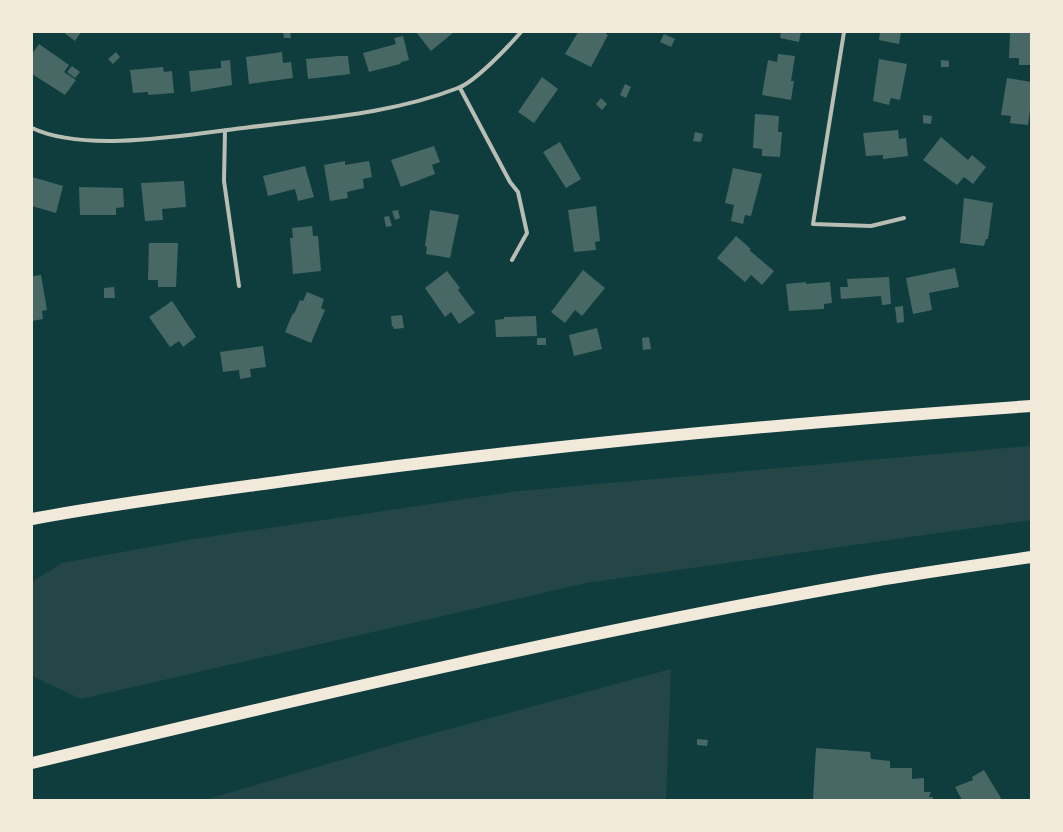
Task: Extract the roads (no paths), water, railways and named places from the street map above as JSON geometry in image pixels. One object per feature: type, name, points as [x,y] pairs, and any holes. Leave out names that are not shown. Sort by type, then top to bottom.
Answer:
[{"type":"highway","points":[[32,519],[111,505],[378,468],[532,450],[716,430],[1031,406]]},
{"type":"highway","points":[[32,512],[111,505]]},
{"type":"highway","points":[[32,763],[298,699],[554,643],[874,581],[1031,557]]},
{"type":"street","points":[[32,128],[57,136],[98,141],[225,130],[390,110],[460,88],[496,59],[521,32]]},
{"type":"street","points":[[844,32],[813,224],[871,226],[904,218]]},
{"type":"street","points":[[460,88],[510,182],[518,192],[527,233],[512,260]]},
{"type":"street","points":[[225,130],[224,181],[239,286]]}]
